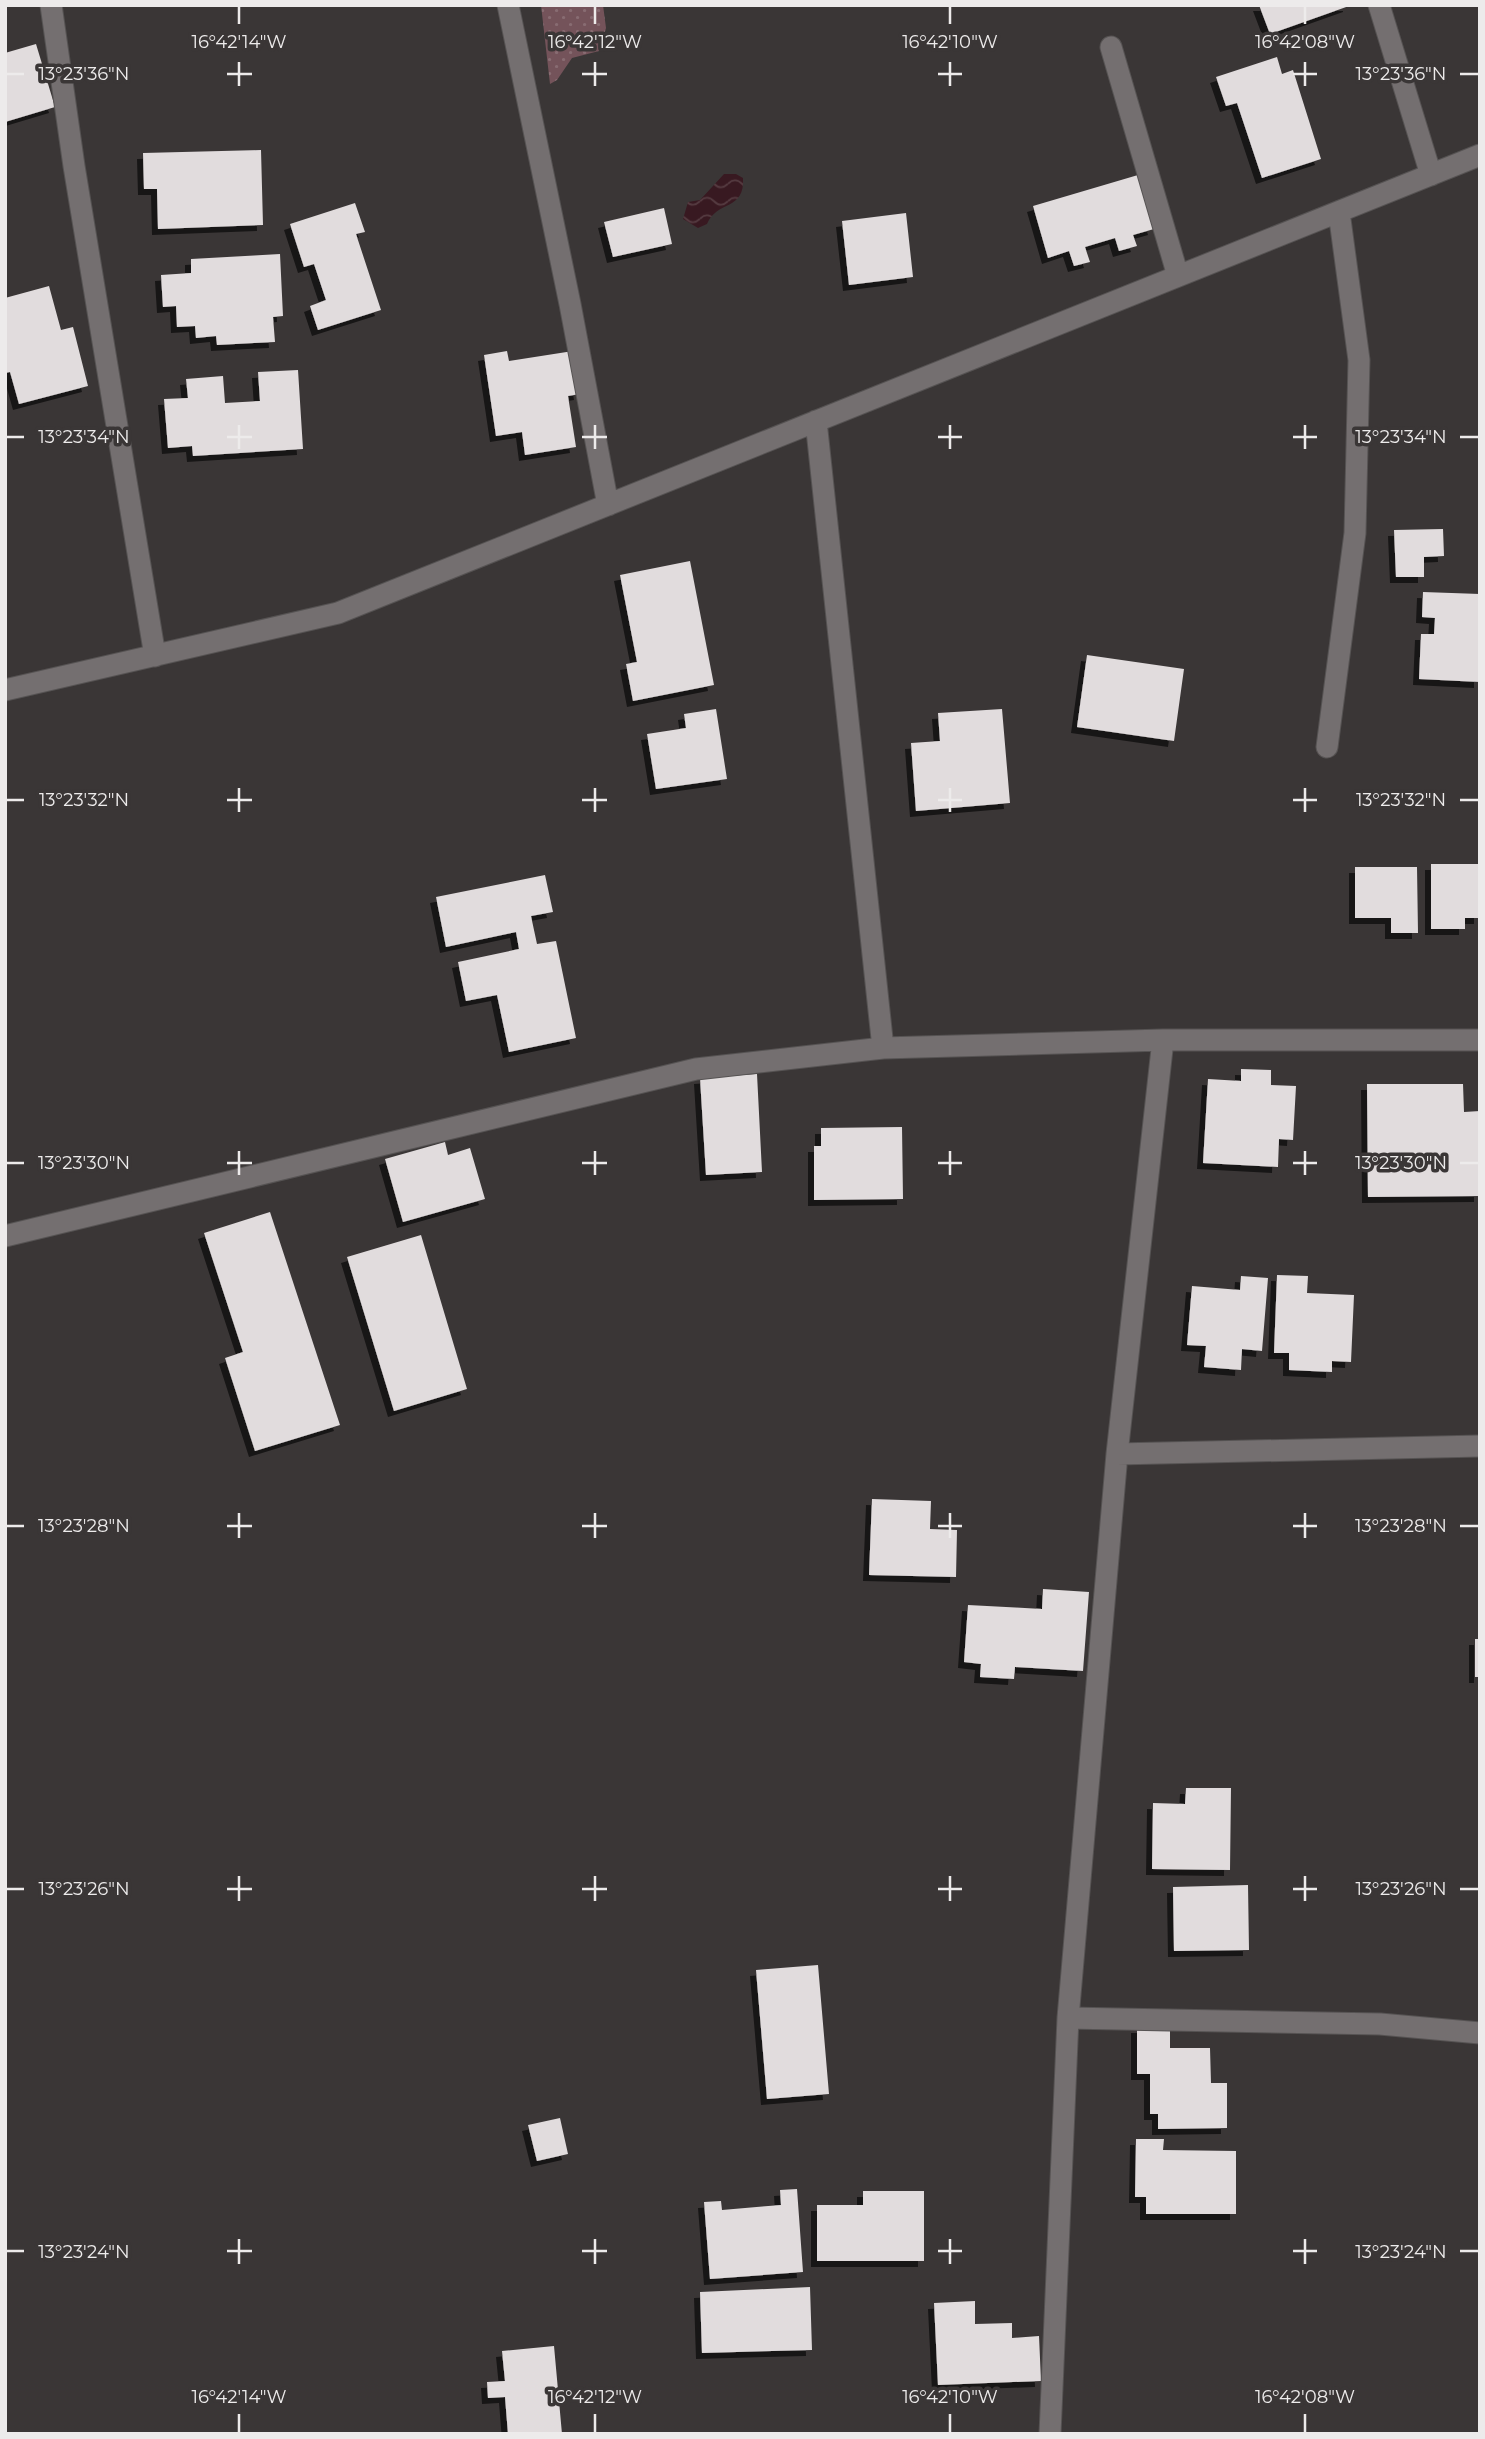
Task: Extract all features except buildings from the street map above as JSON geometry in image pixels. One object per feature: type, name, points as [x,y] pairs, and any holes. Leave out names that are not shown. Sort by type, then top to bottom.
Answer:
[{"type":"street","points":[[51,5],[74,166],[155,656]]},
{"type":"street","points":[[508,5],[570,304],[608,505]]},
{"type":"street","points":[[1379,5],[1431,175]]},
{"type":"street","points":[[1111,47],[1178,276]]},
{"type":"street","points":[[5,690],[338,613],[1480,155]]},
{"type":"street","points":[[1327,747],[1354,533],[1359,360],[1339,212]]},
{"type":"street","points":[[816,421],[883,1048]]},
{"type":"street","points":[[1050,2434],[1068,2018],[1117,1454],[1163,1040]]},
{"type":"street","points":[[5,1236],[696,1069],[883,1048],[1163,1040],[1480,1040]]},
{"type":"street","points":[[1117,1454],[1480,1447]]},
{"type":"street","points":[[1068,2018],[1380,2024],[1480,2033]]},
{"type":"shaded area","points":[[541,5],[603,5],[606,28],[599,51],[572,58],[557,80],[550,84]]},
{"type":"water","points":[[724,174],[736,174],[743,178],[740,196],[717,211],[707,224],[698,228],[683,219],[688,202],[700,200]]}]
